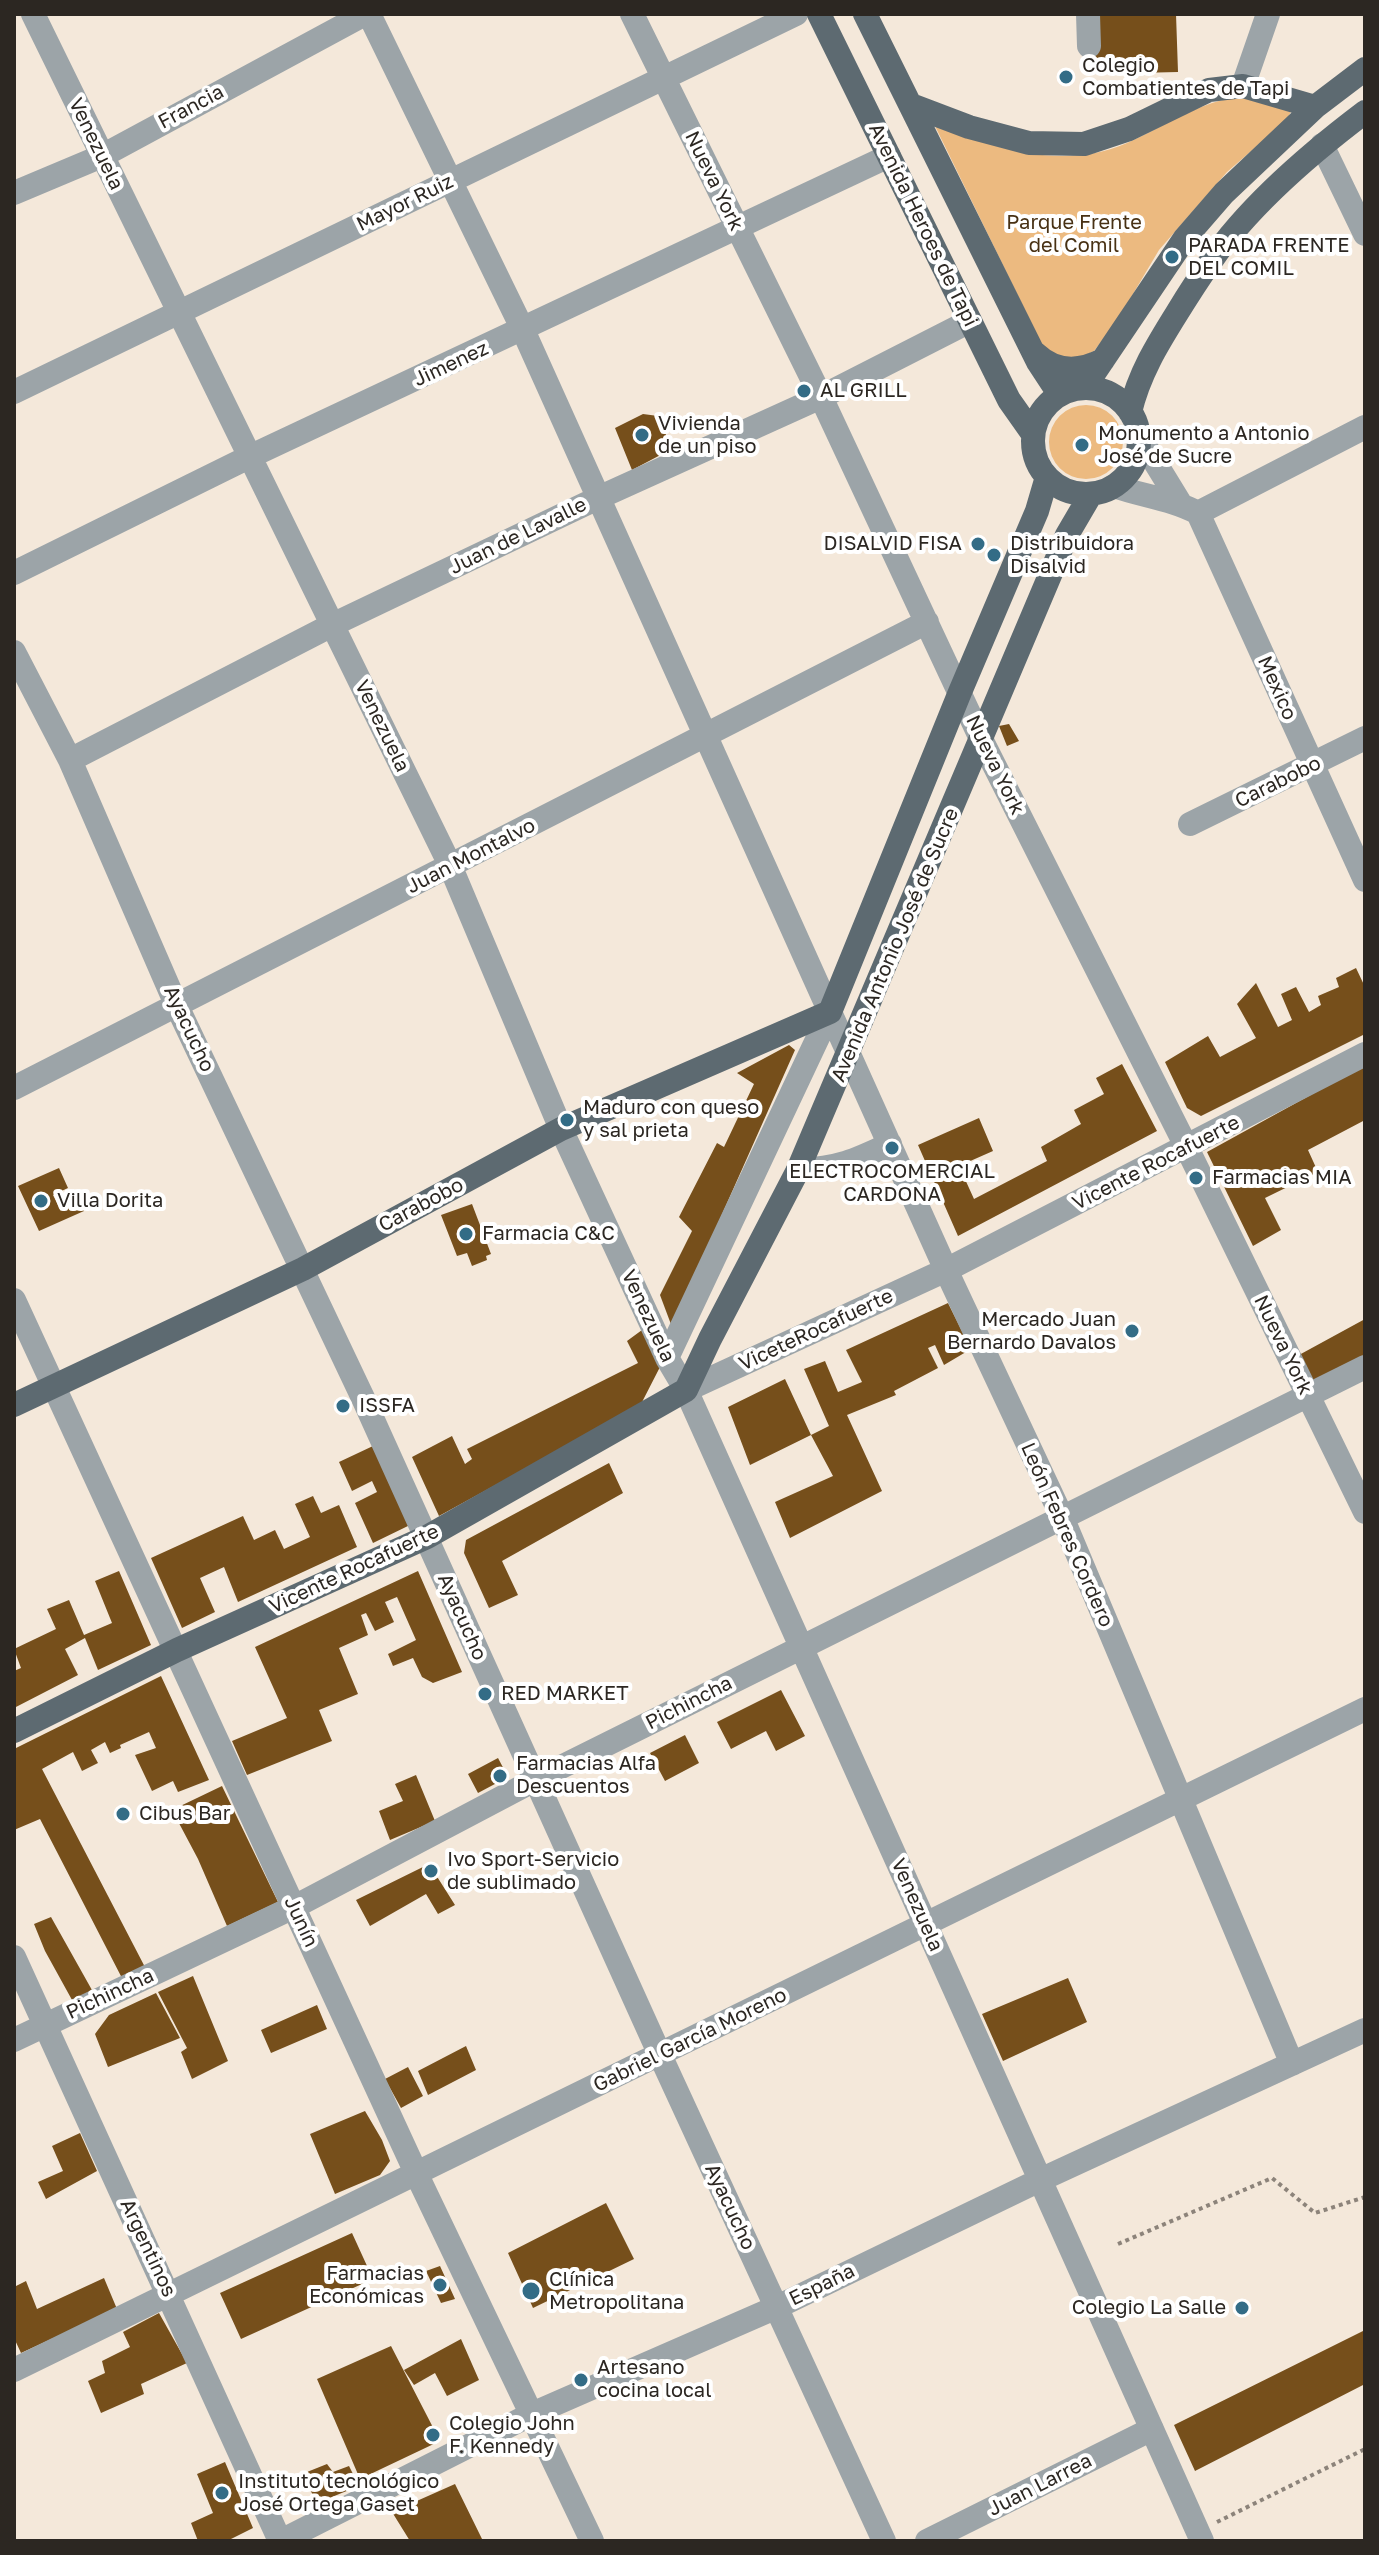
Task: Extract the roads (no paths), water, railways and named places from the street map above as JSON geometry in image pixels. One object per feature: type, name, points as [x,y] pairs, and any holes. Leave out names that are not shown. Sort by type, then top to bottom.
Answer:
[{"type":"main road","name":"Avenida Heroes de Tapi","points":[[819,14],[1009,400],[1033,434]]},
{"type":"main road","name":"Avenida Heroes de Tapi","points":[[865,14],[1032,350],[1059,394]]},
{"type":"main road","points":[[1084,388],[1185,238],[1224,193],[1315,107],[1365,69]]},
{"type":"main road","points":[[911,105],[969,127],[1029,143],[1084,144],[1129,129],[1209,90],[1243,86],[1315,107]]},
{"type":"main road","points":[[1130,412],[1138,382],[1151,354],[1212,259],[1249,216],[1322,145],[1365,112]]},
{"type":"main road","points":[[1032,350],[1040,358],[1067,369],[1079,370],[1103,360]]},
{"type":"main road","points":[[1084,388],[1110,394],[1130,412],[1139,436],[1133,465],[1103,490],[1063,489],[1047,477],[1033,452],[1033,434],[1039,415],[1059,394],[1084,388]]},
{"type":"main road","name":"Avenida Antonio José de Sucre","points":[[830,1012],[1037,511],[1047,477]]},
{"type":"main road","name":"Avenida Antonio José de Sucre","points":[[686,1390],[798,1170],[1067,535],[1103,490]]},
{"type":"main road","name":"Carabobo","points":[[14,1405],[303,1269],[561,1129],[830,1012]]},
{"type":"main road","name":"Vicente Rocafuerte","points":[[14,1731],[177,1650],[427,1537],[686,1390]]},
{"type":"street","name":"Venezuela","points":[[33,14],[451,867],[561,1129],[667,1358],[686,1390],[1200,2536]]},
{"type":"street","name":"Francia","points":[[14,193],[102,156],[367,14]]},
{"type":"street","name":"León Febres Cordero","points":[[367,14],[523,330],[946,1270],[1062,1517],[1292,2064]]},
{"type":"street","name":"Nueva York","points":[[632,14],[821,397],[981,739],[1187,1148],[1365,1512]]},
{"type":"street","name":"Mayor Ruiz","points":[[14,392],[796,14]]},
{"type":"street","points":[[1088,14],[1089,46]]},
{"type":"street","points":[[1243,86],[1268,14]]},
{"type":"street","points":[[1322,145],[1365,234]]},
{"type":"street","name":"Jimenez","points":[[14,573],[249,457],[889,156]]},
{"type":"street","name":"Juan de Lavalle","points":[[70,760],[332,625],[598,498],[821,397],[970,321]]},
{"type":"street","points":[[1103,490],[1189,508],[1365,427]]},
{"type":"street","name":"Mexico","points":[[1139,436],[1189,508],[1365,880]]},
{"type":"street","name":"Juan Montalvo","points":[[14,1088],[927,622]]},
{"type":"street","name":"Ayacucho","points":[[14,652],[70,760],[176,1004],[427,1537],[660,2055],[884,2541]]},
{"type":"street","name":"Carabobo","points":[[1190,824],[1365,738]]},
{"type":"street","name":"Avenida Antonio José de Sucre","points":[[667,1358],[830,1012]]},
{"type":"street","name":"Vicente Rocafuerte","points":[[946,1270],[1365,1054]]},
{"type":"street","points":[[798,1170],[848,1164],[890,1144]]},
{"type":"street","name":"ViceteRocafuerte","points":[[686,1390],[946,1270]]},
{"type":"street","name":"Junín","points":[[14,1300],[417,2175],[592,2541]]},
{"type":"street","name":"Pichincha","points":[[14,2040],[294,1907],[535,1780],[1365,1367]]},
{"type":"street","name":"Gabriel García Moreno","points":[[14,2370],[1365,1709]]},
{"type":"street","name":"Argentinos","points":[[14,1957],[281,2541]]},
{"type":"street","name":"España","points":[[281,2541],[532,2414],[777,2307],[1040,2180],[1365,2030]]},
{"type":"street","name":"Juan Larrea","points":[[927,2541],[1152,2429]]},
{"type":"place","name":"Colegio Combatientes de Tapi","points":[[1066,77]]},
{"type":"place","name":"PARADA FRENTE DEL COMIL","points":[[1172,257]]},
{"type":"place","name":"AL GRILL","points":[[804,391]]},
{"type":"place","name":"Vivienda de un piso","points":[[642,435]]},
{"type":"place","name":"Monumento a Antonio José de Sucre","points":[[1082,445]]},
{"type":"place","name":"DISALVID FISA","points":[[978,544]]},
{"type":"place","name":"Distribuidora Disalvid","points":[[994,555]]},
{"type":"place","name":"Maduro con queso y sal prieta","points":[[567,1120]]},
{"type":"place","name":"ELECTROCOMERCIAL CARDONA","points":[[892,1148]]},
{"type":"place","name":"Farmacias MIA","points":[[1196,1178]]},
{"type":"place","name":"Villa Dorita","points":[[41,1201]]},
{"type":"place","name":"Farmacia C&C","points":[[466,1234]]},
{"type":"place","name":"Mercado Juan Bernardo Davalos","points":[[1132,1331]]},
{"type":"place","name":"ISSFA","points":[[343,1406]]},
{"type":"place","name":"RED MARKET","points":[[485,1694]]},
{"type":"place","name":"Farmacias Alfa Descuentos","points":[[500,1776]]},
{"type":"place","name":"Cibus Bar","points":[[123,1814]]},
{"type":"place","name":"Ivo Sport-Servicio de sublimado","points":[[431,1871]]},
{"type":"place","name":"Farmacias Económicas","points":[[440,2285]]},
{"type":"place","name":"Clínica Metropolitana","points":[[531,2291]]},
{"type":"place","name":"Colegio La Salle","points":[[1242,2308]]},
{"type":"place","name":"Artesano cocina local","points":[[581,2380]]},
{"type":"place","name":"Colegio John F. Kennedy","points":[[433,2435]]},
{"type":"place","name":"Instituto tecnológico José Ortega Gaset","points":[[222,2493]]},
{"type":"park label","name":"Parque Frente del Comil","points":[[1074,234]]}]
